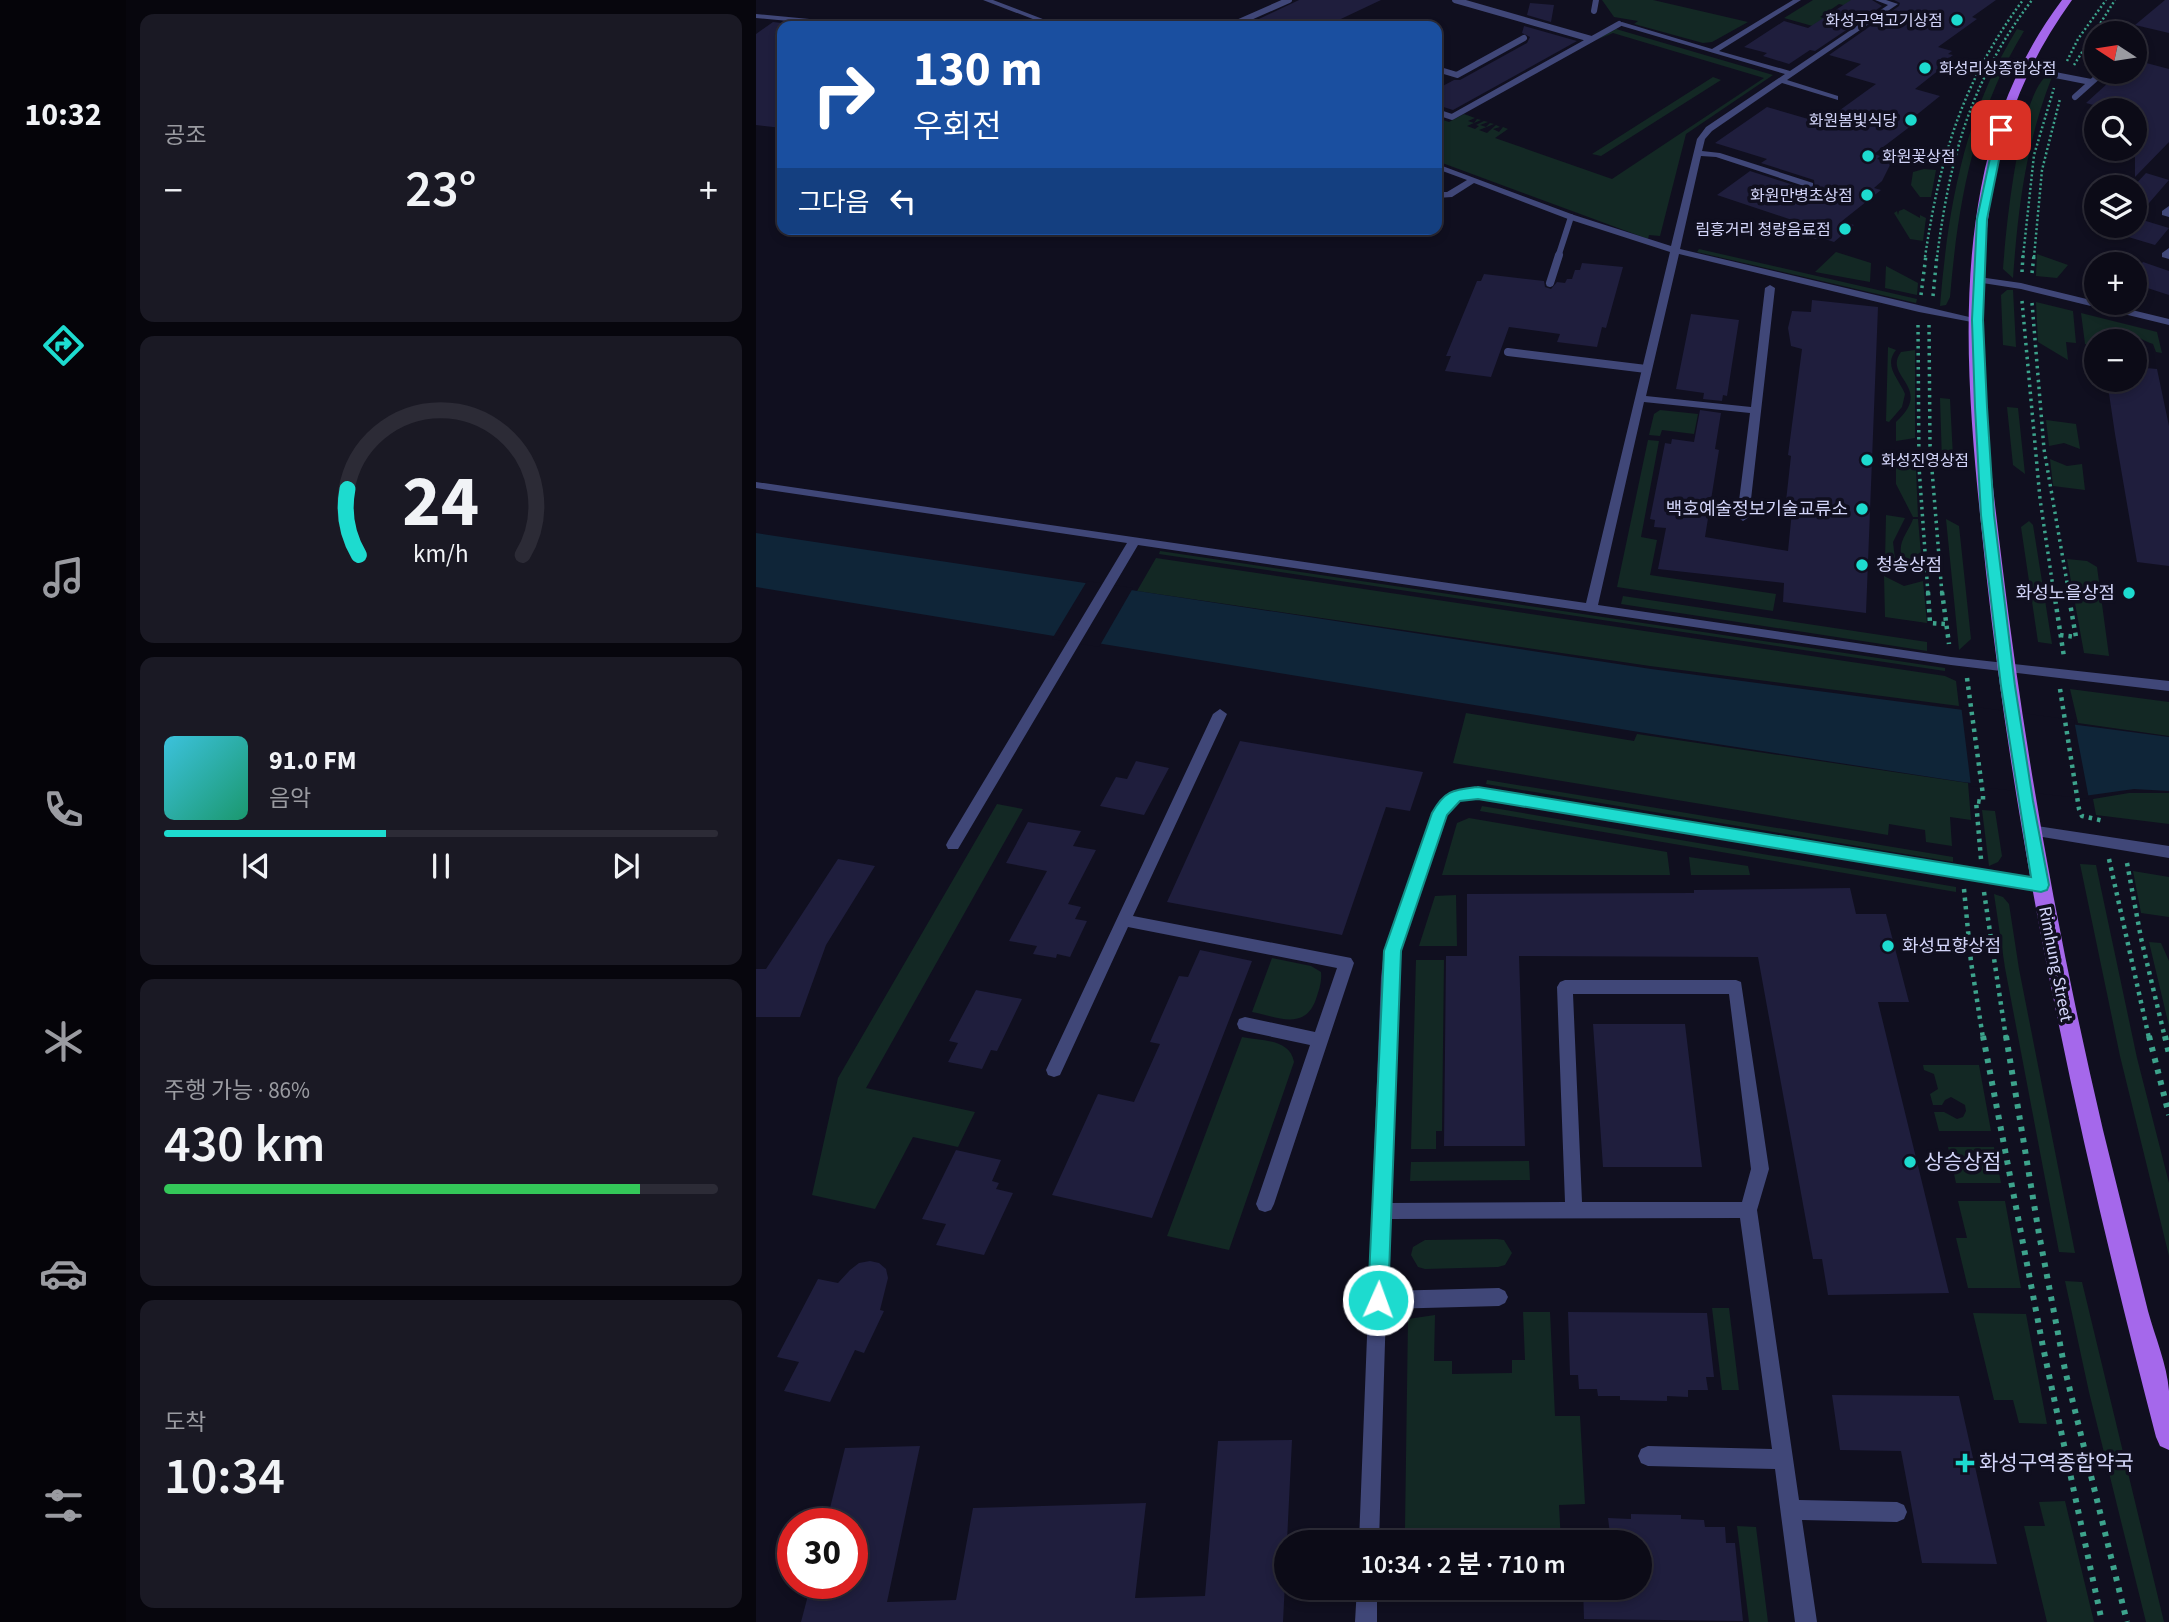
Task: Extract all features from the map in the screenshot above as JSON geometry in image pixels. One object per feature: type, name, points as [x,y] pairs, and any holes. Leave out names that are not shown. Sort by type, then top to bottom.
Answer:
[{"type":"main road","name":"Rimhung Street","points":[[2067,0],[2043,33],[2024,69],[2005,116],[1989,176],[1982,219],[1978,320],[1988,515],[2008,686],[2030,830],[2069,1027],[2122,1264],[2169,1437]]},
{"type":"street","points":[[986,0],[1043,21]]},
{"type":"street","points":[[1713,51],[1798,0]]},
{"type":"street","points":[[1591,607],[1701,139],[1709,129],[1894,4],[1878,0]]},
{"type":"street","points":[[756,16],[809,21]]},
{"type":"street","points":[[1619,24],[1792,74]]},
{"type":"street","points":[[1782,81],[1835,98]]},
{"type":"street","points":[[1698,153],[1717,155],[1810,185]]},
{"type":"street","points":[[1442,168],[1571,217],[1674,250],[1931,312],[1978,320]]},
{"type":"street","points":[[1442,195],[1448,195],[1473,180]]},
{"type":"street","points":[[2169,251],[2165,255],[2169,256]]},
{"type":"street","points":[[1979,280],[2021,286],[2169,322]]},
{"type":"street","points":[[1743,517],[1770,288]]},
{"type":"street","points":[[1640,398],[1756,411]]},
{"type":"street","points":[[756,485],[1951,661],[2169,685]]},
{"type":"street","points":[[953,845],[1134,542]]},
{"type":"street","points":[[1054,1070],[1220,714]]},
{"type":"street","points":[[1369,1530],[1392,951],[1440,813],[1447,801],[1456,796],[1478,793],[2041,885]]},
{"type":"street","points":[[2030,830],[2169,852]]},
{"type":"street","points":[[1124,920],[1346,964],[1265,1204]]},
{"type":"street","points":[[1574,1210],[1565,987],[1736,987],[1760,1169],[1748,1210],[1805,1622]]},
{"type":"street","points":[[1245,1024],[1320,1040]]},
{"type":"street","points":[[1381,1211],[1748,1210]]},
{"type":"street","points":[[1378,1300],[1499,1297]]},
{"type":"street","points":[[1648,1456],[1783,1459]]},
{"type":"street","points":[[1790,1510],[1897,1512]]},
{"type":"street","points":[[1366,1622],[1367,1600]]},
{"type":"lane","points":[[1241,21],[1289,0]]},
{"type":"lane","points":[[1455,0],[1591,39]]},
{"type":"lane","points":[[1594,11],[1593,4],[1596,0]]},
{"type":"lane","points":[[1442,114],[1452,117],[1619,24]]},
{"type":"lane","points":[[1442,70],[1457,75],[1524,38]]},
{"type":"lane","points":[[2024,69],[2084,80]]},
{"type":"lane","points":[[2075,97],[2089,84]]},
{"type":"lane","points":[[1550,283],[1571,217]]},
{"type":"lane","points":[[1508,352],[1646,369]]},
{"type":"path","points":[[2032,0],[1998,46],[1977,89],[1952,162],[1940,222],[1927,373],[1931,489],[1951,661],[1969,681],[1983,796],[1983,802],[1976,801],[1982,877],[2009,1056],[2080,1435],[2127,1622]]},
{"type":"path","points":[[2106,0],[2078,39],[2060,74],[2044,118],[2029,185],[2021,286],[2040,499],[2066,673],[2059,693],[2079,809],[2082,816],[2106,821],[2113,881],[2169,1115]]},
{"type":"path","points":[[1930,623],[1946,624]]},
{"type":"path","points":[[2060,635],[2076,637]]},
{"type":"path","points":[[2125,845],[2141,938],[2169,1054]]},
{"type":"path","points":[[1962,874],[1966,923],[1991,1079],[2057,1422],[2102,1622]]},
{"type":"green space","points":[[1602,0],[1653,0],[1748,22],[1712,42],[1703,43],[1634,24],[1638,21],[1614,17]]},
{"type":"green space","points":[[1813,0],[1858,0],[1860,9],[1839,4],[1820,17],[1841,23],[1834,32],[1784,18]]},
{"type":"green space","points":[[1616,29],[1773,75],[1686,134],[1660,236],[1649,235],[1648,239],[1442,163],[1442,120],[1449,122],[1464,114],[1475,118],[1468,121],[1474,123],[1467,126],[1475,129],[1479,126],[1476,125],[1484,121],[1488,122],[1480,125],[1486,127],[1490,123],[1494,124],[1479,130],[1487,133],[1496,125],[1500,127],[1493,129],[1499,132],[1503,127],[1508,129],[1495,138],[1612,179],[1764,78],[1613,33],[1596,40]]},
{"type":"green space","points":[[2017,29],[2024,31],[1992,94],[1971,159],[1958,227],[1950,297],[1946,305],[1940,306],[1954,198],[1971,129],[1999,62]]},
{"type":"green space","points":[[1713,77],[1721,80],[1601,156],[1592,154]]},
{"type":"green space","points":[[2045,77],[2052,77],[2036,126],[2025,176],[2013,278],[2003,269],[2015,168],[2027,113]]},
{"type":"green space","points":[[1936,170],[1931,197],[1920,197],[1911,185],[1913,172]]},
{"type":"green space","points":[[1904,209],[1920,218],[1920,215],[1926,218],[1923,241],[1910,239],[1894,213],[1897,211],[1898,215],[1899,211]]},
{"type":"green space","points":[[1699,249],[1917,299],[1916,303],[1697,252]]},
{"type":"green space","points":[[1836,252],[1871,263],[1870,282],[1815,272]]},
{"type":"green space","points":[[2037,254],[2068,265],[2057,278],[2036,276]]},
{"type":"green space","points":[[1886,266],[1918,283],[1917,295],[1885,288]]},
{"type":"green space","points":[[2007,290],[2013,290],[2016,347],[2003,345],[2001,295]]},
{"type":"green space","points":[[2036,302],[2073,311],[2076,343],[2066,342],[2068,360],[2038,342]]},
{"type":"green space","points":[[2081,313],[2145,329],[2084,329],[2084,336]]},
{"type":"green space","points":[[2147,330],[2157,332],[2162,353],[2156,352],[2153,344],[2147,341]]},
{"type":"green space","points":[[1888,347],[1896,350],[1891,362],[1893,372],[1905,394],[1902,407],[1889,422],[1886,421]]},
{"type":"green space","points":[[1915,350],[1915,438],[1896,441],[1896,422],[1907,410],[1911,400],[1897,361],[1901,352]]},
{"type":"green space","points":[[1940,398],[1950,399],[1953,457],[1947,462],[1942,462]]},
{"type":"green space","points":[[2007,407],[2018,408],[2025,474],[2013,465]]},
{"type":"green space","points":[[1660,410],[1698,414],[1694,434],[1662,430],[1660,436],[1649,435],[1654,414]]},
{"type":"green space","points":[[2046,420],[2076,424],[2080,449],[2064,443],[2049,446]]},
{"type":"green space","points":[[1648,440],[1659,441],[1641,537],[1657,540],[1650,575],[1776,594],[1773,611],[1617,587]]},
{"type":"green space","points":[[2050,459],[2067,466],[2082,464],[2085,490],[2053,486]]},
{"type":"green space","points":[[1896,462],[1916,470],[1918,517],[1913,517],[1896,484]]},
{"type":"green space","points":[[1886,515],[1905,518],[1893,542],[1895,559],[1885,561]]},
{"type":"green space","points":[[1913,519],[1918,519],[1922,566],[1902,557],[1901,552],[1902,542]]},
{"type":"green space","points":[[1946,519],[1959,526],[1971,639],[1959,650]]},
{"type":"green space","points":[[2029,521],[2033,525],[2052,644],[2038,642],[2021,527]]},
{"type":"green space","points":[[1160,551],[1945,668],[1945,671],[1159,554]]},
{"type":"green space","points":[[1156,558],[1945,676],[1956,681],[1959,706],[1650,666],[1137,591]]},
{"type":"green space","points":[[2067,559],[2087,561],[2097,567],[2109,656],[2084,653]]},
{"type":"green space","points":[[1884,576],[1904,586],[1923,581],[1927,623],[1885,617]]},
{"type":"green space","points":[[1623,596],[1927,642],[1927,651],[1621,604]]},
{"type":"green space","points":[[2070,689],[2169,702],[2169,736],[2078,723]]},
{"type":"green space","points":[[1466,713],[1634,741],[1637,734],[1968,783],[1971,820],[1950,817],[1952,846],[1926,842],[1925,830],[1889,824],[1888,835],[1453,763]]},
{"type":"green space","points":[[1487,780],[1953,857],[1953,862],[1486,784]]},
{"type":"green space","points":[[2129,793],[2169,793],[2169,824],[2096,815],[2093,799]]},
{"type":"green space","points":[[997,804],[1023,809],[866,1088],[975,1112],[958,1147],[913,1137],[875,1209],[812,1195],[838,1078]]},
{"type":"green space","points":[[1482,806],[1956,887],[1956,892],[1480,811]]},
{"type":"green space","points":[[1982,810],[1995,811],[2002,856],[1998,862],[1989,866]]},
{"type":"green space","points":[[1469,818],[1667,852],[1670,875],[1442,875],[1457,823]]},
{"type":"green space","points":[[1689,857],[1748,866],[1750,875],[1691,875]]},
{"type":"green space","points":[[2080,864],[2096,865],[2137,1058],[2169,1183],[2169,1256],[2120,1056]]},
{"type":"green space","points":[[2133,871],[2169,877],[2169,917],[2141,913]]},
{"type":"green space","points":[[1994,894],[2003,897],[2009,904],[2019,969],[2075,1253],[2059,1252],[2005,968]]},
{"type":"green space","points":[[1456,895],[1457,946],[1419,946],[1435,896]]},
{"type":"green space","points":[[2149,942],[2161,943],[2169,961],[2169,1026]]},
{"type":"green space","points":[[1272,958],[1311,966],[1321,972],[1316,999],[1305,1015],[1281,1019],[1252,1012]]},
{"type":"green space","points":[[1416,960],[1444,960],[1442,1131],[1436,1131],[1436,1149],[1411,1149]]},
{"type":"green space","points":[[1242,1037],[1281,1045],[1291,1054],[1294,1062],[1229,1250],[1167,1236]]},
{"type":"green space","points":[[1923,1065],[1979,1065],[1991,1131],[1939,1131],[1934,1112],[1944,1112],[1957,1119],[1963,1117],[1965,1105],[1951,1097],[1942,1105],[1933,1105],[1930,1094],[1938,1089],[1934,1074],[1924,1070]]},
{"type":"green space","points":[[1948,1147],[1994,1147],[2001,1183],[1956,1183]]},
{"type":"green space","points":[[1529,1161],[1530,1180],[1410,1181],[1411,1162]]},
{"type":"green space","points":[[1958,1201],[2005,1201],[2021,1288],[1968,1288],[1956,1238],[1967,1238]]},
{"type":"green space","points":[[1425,1240],[1504,1240],[1512,1253],[1505,1265],[1498,1267],[1425,1269],[1418,1267],[1411,1255],[1413,1247]]},
{"type":"green space","points":[[2065,1281],[2082,1282],[2164,1622],[2146,1622],[2089,1392]]},
{"type":"green space","points":[[1712,1308],[1729,1308],[1739,1390],[1722,1390]]},
{"type":"green space","points":[[1523,1312],[1550,1312],[1555,1416],[1580,1416],[1585,1504],[1559,1505],[1560,1530],[1405,1528],[1408,1319],[1435,1315],[1434,1361],[1452,1361],[1452,1374],[1512,1373],[1512,1360],[1525,1360]]},
{"type":"green space","points":[[1973,1313],[2026,1314],[2047,1424],[2019,1423],[2013,1400],[1994,1400]]},
{"type":"green space","points":[[2065,1501],[2094,1622],[2047,1622],[2024,1526],[2045,1526],[2039,1502]]},
{"type":"green space","points":[[1737,1526],[1756,1527],[1768,1622],[1749,1622]]},
{"type":"water","points":[[756,533],[1651,669],[2169,737],[2169,791],[2134,789],[2084,796],[1963,782],[1639,732],[756,587]]},
{"type":"pier","points":[[1087,581],[1133,588],[1099,647],[1052,639]]},
{"type":"pier","points":[[1961,705],[2074,720],[2089,799],[1971,786]]},
{"type":"building","points":[[1299,0],[1381,0],[1337,21],[1255,21]]},
{"type":"building","points":[[1851,0],[1872,0],[1882,6],[1815,51],[1810,50],[1789,64],[1763,56],[1767,53],[1744,47],[1784,21],[1808,28]]},
{"type":"building","points":[[1894,0],[1996,0],[1972,17],[1977,19],[1938,47],[1952,51],[1948,54],[1953,55],[1940,65],[1944,66],[1915,89],[1940,96],[1914,117],[1920,119],[1874,154],[1880,156],[1877,159],[1891,163],[1882,181],[1874,188],[1881,190],[1842,221],[1854,225],[1834,242],[1819,237],[1816,239],[1788,230],[1798,222],[1717,195],[1750,171],[1806,189],[1815,189],[1814,180],[1761,163],[1767,159],[1715,143],[1767,107],[1822,123],[1876,84],[1845,75],[1861,64],[1829,55],[1899,6],[1900,3]]},
{"type":"building","points":[[2165,0],[2169,0],[2169,33],[2147,28],[2147,21],[2140,21]]},
{"type":"building","points":[[1530,3],[1554,5],[1551,22],[1527,15]]},
{"type":"building","points":[[773,22],[777,22],[777,127],[756,125],[756,34]]},
{"type":"building","points":[[1524,26],[1577,41],[1453,110],[1442,107],[1442,86],[1460,80],[1527,43],[1530,37],[1522,33]]},
{"type":"building","points":[[2147,63],[2169,69],[2169,142],[2137,175],[2135,161],[2147,161],[2147,98],[2091,98],[2107,84],[2147,84]]},
{"type":"building","points":[[2146,173],[2169,180],[2147,205],[2147,175],[2144,175]]},
{"type":"building","points":[[2147,221],[2169,228],[2155,245],[2132,238],[2147,238]]},
{"type":"building","points":[[1582,263],[1623,267],[1606,328],[1602,327],[1597,347],[1557,342],[1560,334],[1509,327],[1491,377],[1445,371],[1451,356],[1446,356],[1477,281],[1481,281],[1484,274],[1544,281],[1545,287],[1551,289],[1557,282],[1565,283],[1567,279],[1572,279],[1575,270],[1580,270]]},
{"type":"building","points":[[2147,263],[2169,271],[2169,295],[2147,288]]},
{"type":"building","points":[[1812,300],[1878,307],[1866,613],[1783,602],[1784,583],[1658,569],[1666,528],[1654,527],[1655,520],[1650,519],[1665,443],[1671,444],[1672,439],[1694,442],[1700,410],[1721,413],[1715,449],[1719,450],[1705,537],[1788,551],[1793,501],[1786,501],[1791,456],[1788,455],[1802,349],[1791,346],[1788,328],[1792,311],[1811,312]]},
{"type":"building","points":[[1691,314],[1739,320],[1727,396],[1723,395],[1722,401],[1703,399],[1704,393],[1676,389]]},
{"type":"building","points":[[2147,368],[2157,369],[2169,426],[2169,566],[2137,562],[2109,392],[2147,392]]},
{"type":"building","points":[[1240,741],[1423,772],[1410,811],[1386,807],[1342,935],[1167,902]]},
{"type":"building","points":[[1136,761],[1169,768],[1144,815],[1100,806],[1116,777],[1127,779]]},
{"type":"building","points":[[1028,822],[1081,831],[1073,846],[1096,850],[1068,904],[1081,907],[1075,919],[1087,921],[1070,957],[1057,954],[1056,958],[1033,954],[1037,946],[1009,941],[1047,871],[1006,863]]},
{"type":"building","points":[[838,859],[875,866],[826,945],[800,1017],[756,1017],[756,969],[766,969]]},
{"type":"building","points":[[1850,888],[1856,914],[1886,914],[1909,1002],[1878,1002],[1949,1293],[1828,1295],[1822,1259],[1813,1259],[1758,957],[1519,956],[1525,1146],[1444,1146],[1446,956],[1467,956],[1467,894],[1694,893],[1694,890]]},
{"type":"building","points":[[1200,950],[1252,961],[1152,1218],[1052,1195],[1098,1094],[1134,1102],[1160,1044],[1150,1042],[1179,976],[1188,977]]},
{"type":"building","points":[[976,990],[1022,999],[997,1051],[991,1050],[982,1069],[948,1062],[958,1043],[949,1041]]},
{"type":"building","points":[[1593,1024],[1685,1024],[1702,1167],[1603,1167]]},
{"type":"building","points":[[956,1150],[1001,1160],[992,1181],[999,1183],[996,1189],[1013,1193],[984,1255],[936,1245],[946,1224],[922,1219]]},
{"type":"building","points":[[859,1263],[879,1263],[886,1269],[888,1278],[880,1310],[884,1311],[864,1353],[855,1350],[830,1402],[784,1391],[799,1362],[777,1357],[818,1279],[838,1283]]},
{"type":"building","points":[[1568,1312],[1707,1313],[1714,1377],[1706,1377],[1708,1390],[1688,1390],[1688,1397],[1667,1396],[1667,1401],[1620,1400],[1620,1396],[1598,1396],[1597,1389],[1579,1389],[1578,1375],[1570,1375]]},
{"type":"building","points":[[1832,1395],[1959,1396],[1997,1564],[1922,1563],[1901,1451],[1840,1450]]},
{"type":"building","points":[[1292,1440],[1288,1530],[1274,1530],[1274,1600],[1284,1600],[1283,1622],[801,1622],[807,1599],[868,1599],[868,1508],[830,1508],[845,1448],[920,1446],[887,1602],[956,1600],[973,1508],[1146,1503],[1135,1598],[1205,1596],[1218,1441]]},
{"type":"building","points":[[1631,1514],[1681,1515],[1681,1519],[1704,1520],[1705,1527],[1725,1527],[1726,1543],[1735,1543],[1743,1621],[1584,1619],[1583,1600],[1652,1600],[1652,1530],[1610,1530],[1608,1518],[1631,1519]]},
{"type":"place","name":"화성구역고기상점","points":[[1957,20]]},
{"type":"place","name":"화성리상종합상점","points":[[1925,68]]},
{"type":"place","name":"화원봄빛식당","points":[[1911,120]]},
{"type":"place","name":"화원꽃상점","points":[[1868,156]]},
{"type":"place","name":"화원만병초상점","points":[[1867,195]]},
{"type":"place","name":"림흥거리 청량음료점","points":[[1845,229]]},
{"type":"place","name":"화성진영상점","points":[[1867,460]]},
{"type":"place","name":"백호예술정보기술교류소","points":[[1862,509]]},
{"type":"place","name":"청송상점","points":[[1862,565]]},
{"type":"place","name":"화성노을상점","points":[[2129,593]]},
{"type":"place","name":"화성묘향상점","points":[[1888,946]]},
{"type":"place","name":"상승상점","points":[[1910,1162]]},
{"type":"place","name":"화성구역종합약국","points":[[1965,1463]]},
{"type":"route","points":[[1378,1300],[1392,951],[1404,924],[1440,813],[1447,801],[1468,792],[1478,793],[2041,885],[2008,686],[1988,515],[1981,407],[1978,320],[1982,219],[1989,176],[2001,130]]}]
